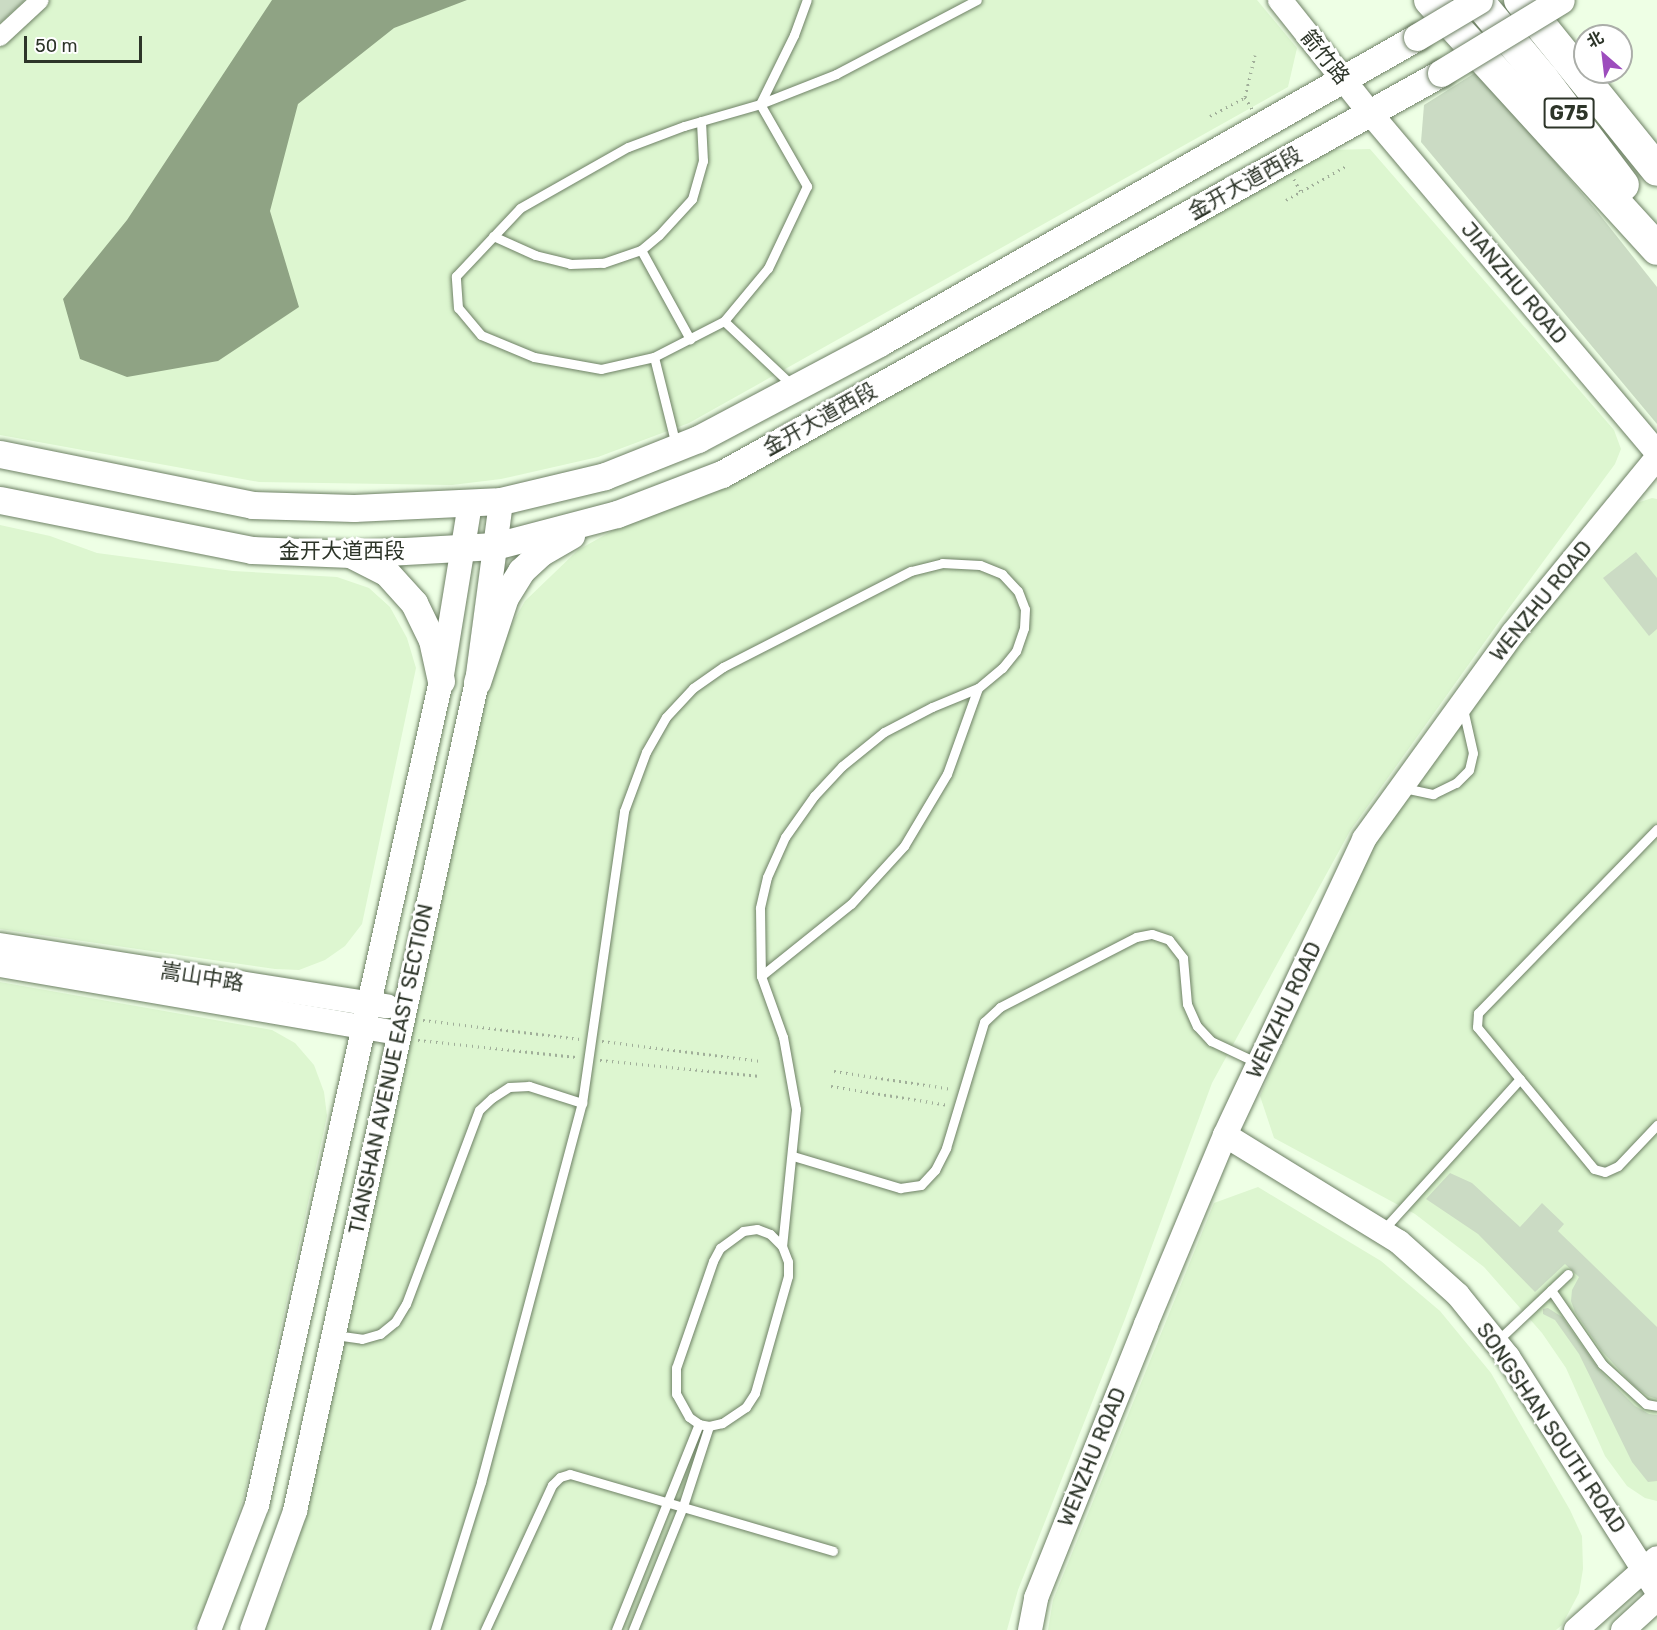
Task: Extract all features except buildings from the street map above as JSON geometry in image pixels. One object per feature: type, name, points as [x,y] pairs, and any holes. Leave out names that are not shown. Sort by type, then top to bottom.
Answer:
[{"type":"highway","points":[[1430,0],[1657,249]]},
{"type":"highway","name":"G75","points":[[1478,0],[1542,78],[1657,230]]},
{"type":"highway","name":"G75","points":[[1520,0],[1657,171]]},
{"type":"main road","name":"箭竹路","points":[[1280,0],[1370,113]]},
{"type":"main road","name":"金开大道西段","points":[[0,454],[252,505],[354,508],[470,504],[501,501],[605,476],[676,447],[879,343],[1478,0]]},
{"type":"main road","name":"金开大道西段","points":[[0,500],[252,550],[351,554],[495,546],[617,514],[722,474],[1370,113],[1561,0]]},
{"type":"main road","name":"JIANZHU ROAD","points":[[1370,113],[1657,453]]},
{"type":"main road","name":"WENZHU ROAD","points":[[1030,1630],[1036,1598],[1146,1323],[1225,1135],[1365,839],[1513,633],[1657,458]]},
{"type":"main road","name":"TIANSHAN AVENUE EAST SECTION","points":[[252,1630],[295,1511],[333,1335],[406,1025],[477,682],[501,501]]},
{"type":"main road","name":"TIANSHAN AVENUE EAST SECTION","points":[[209,1630],[257,1505],[371,1003],[441,681],[470,504]]},
{"type":"main road","points":[[477,682],[502,606],[521,571],[540,553],[564,538],[617,514]]},
{"type":"main road","points":[[351,554],[386,572],[414,603],[432,640],[441,681]]},
{"type":"main road","name":"嵩山中路","points":[[0,945],[371,1003],[406,1025]]},
{"type":"main road","name":"嵩山中路","points":[[0,965],[365,1028],[406,1025]]},
{"type":"main road","name":"SONGSHAN SOUTH ROAD","points":[[1225,1135],[1399,1242],[1458,1295],[1496,1342],[1651,1564],[1657,1591]]},
{"type":"main road","points":[[1576,1630],[1651,1564]]},
{"type":"main road","points":[[1623,1630],[1657,1599]]},
{"type":"street","points":[[0,37],[40,0]]},
{"type":"lane","points":[[760,104],[794,35],[807,0]]},
{"type":"lane","points":[[760,104],[807,186],[768,268],[724,321],[654,357],[601,369],[534,357],[482,335],[458,308],[456,276],[520,208],[628,147],[760,104],[836,74],[977,0]]},
{"type":"lane","points":[[493,236],[535,255],[570,264],[603,263],[641,250],[660,235],[692,199],[704,161],[701,122]]},
{"type":"lane","points":[[641,250],[690,339]]},
{"type":"lane","points":[[724,321],[795,387]]},
{"type":"lane","points":[[654,357],[676,447]]},
{"type":"lane","points":[[435,1630],[481,1482],[582,1102],[624,812],[646,752],[666,717],[693,688],[723,667],[901,576],[942,563],[980,565],[1002,574],[1018,591],[1025,609],[1024,628],[1016,651],[1002,668],[978,688],[932,707],[884,732],[842,766],[814,796],[785,837],[767,877],[760,908],[761,976],[783,1037],[794,1099],[793,1156],[782,1246]]},
{"type":"lane","points":[[761,976],[851,904],[904,846],[947,774],[978,688]]},
{"type":"lane","points":[[1402,787],[1433,794],[1456,783],[1469,770],[1473,753],[1462,704]]},
{"type":"lane","points":[[1657,829],[1478,1013],[1477,1027],[1594,1169],[1605,1172],[1618,1166],[1657,1125]]},
{"type":"lane","points":[[793,1156],[900,1188],[921,1185],[935,1170],[946,1148],[984,1022],[1000,1007],[1136,937],[1152,934],[1169,940],[1183,958],[1187,1004],[1197,1026],[1211,1041],[1258,1064]]},
{"type":"lane","points":[[1381,1232],[1520,1079]]},
{"type":"lane","points":[[333,1335],[362,1339],[380,1334],[395,1322],[406,1304],[479,1110],[508,1087],[529,1086],[582,1102]]},
{"type":"lane","points":[[757,1229],[770,1234],[782,1246],[788,1262],[788,1276],[755,1393],[746,1407],[735,1416],[709,1426],[699,1424],[681,1407],[674,1381],[676,1368],[713,1261],[720,1248],[743,1231],[757,1229]]},
{"type":"lane","points":[[1496,1342],[1568,1274]]},
{"type":"lane","points":[[1551,1290],[1602,1364],[1639,1398],[1657,1406]]},
{"type":"lane","points":[[616,1630],[699,1424]]},
{"type":"lane","points":[[633,1630],[683,1506],[709,1426]]},
{"type":"lane","points":[[485,1630],[552,1485],[560,1477],[570,1474],[584,1476],[833,1551]]},
{"type":"path","points":[[1210,116],[1245,97],[1255,55]]},
{"type":"path","points":[[1286,200],[1346,166]]},
{"type":"path","points":[[406,1025],[574,1038]]},
{"type":"path","points":[[406,1025],[573,1057]]},
{"type":"path","points":[[612,1043],[760,1061]]},
{"type":"path","points":[[610,1061],[759,1076]]},
{"type":"path","points":[[834,1071],[965,1091]]},
{"type":"path","points":[[831,1086],[959,1107]]},
{"type":"shaded area","points":[[0,0],[25,0],[0,23]]},
{"type":"shaded area","points":[[25,0],[1257,0],[1297,48],[1288,87],[689,423],[598,457],[501,479],[452,485],[259,482],[0,435],[0,23]]},
{"type":"shaded area","points":[[272,0],[467,0],[394,28],[298,104],[270,211],[299,307],[218,361],[127,377],[80,359],[63,299],[127,220]]},
{"type":"shaded area","points":[[1478,71],[1596,210],[1657,287],[1657,424],[1421,142],[1424,105]]},
{"type":"shaded area","points":[[1370,149],[1614,430],[1621,449],[1615,464],[1350,831],[1212,1083],[1125,1319],[1018,1590],[1007,1630],[263,1630],[288,1576],[307,1504],[487,683],[505,637],[525,601],[578,550],[621,526],[1330,150]]},
{"type":"shaded area","points":[[1652,498],[1657,499],[1657,1501],[1645,1498],[1627,1486],[1605,1456],[1566,1368],[1542,1333],[1484,1267],[1415,1214],[1274,1138],[1260,1096],[1370,841],[1520,636],[1637,503]]},
{"type":"shaded area","points":[[0,525],[50,536],[97,553],[233,571],[337,577],[369,588],[390,607],[407,638],[416,668],[362,924],[345,946],[325,960],[299,970],[275,969],[0,929]]},
{"type":"shaded area","points":[[1636,552],[1657,578],[1657,629],[1649,636],[1603,578]]},
{"type":"shaded area","points":[[0,982],[272,1030],[295,1043],[314,1065],[324,1092],[327,1116],[244,1496],[202,1617],[192,1630],[0,1630]]},
{"type":"shaded area","points":[[1450,1173],[1472,1183],[1520,1227],[1542,1203],[1564,1224],[1558,1231],[1657,1327],[1657,1399],[1648,1396],[1633,1385],[1601,1350],[1575,1312],[1571,1301],[1572,1290],[1579,1277],[1565,1264],[1535,1292],[1478,1234],[1426,1199]]},
{"type":"shaded area","points":[[1258,1187],[1381,1261],[1440,1311],[1491,1373],[1570,1510],[1582,1536],[1583,1569],[1579,1593],[1562,1625],[1556,1630],[1048,1630],[1053,1600],[1214,1203]]},
{"type":"shaded area","points":[[1548,1308],[1562,1317],[1600,1371],[1635,1406],[1649,1414],[1657,1415],[1657,1481],[1648,1482],[1632,1462],[1579,1354],[1555,1320],[1543,1314],[1543,1309]]}]
